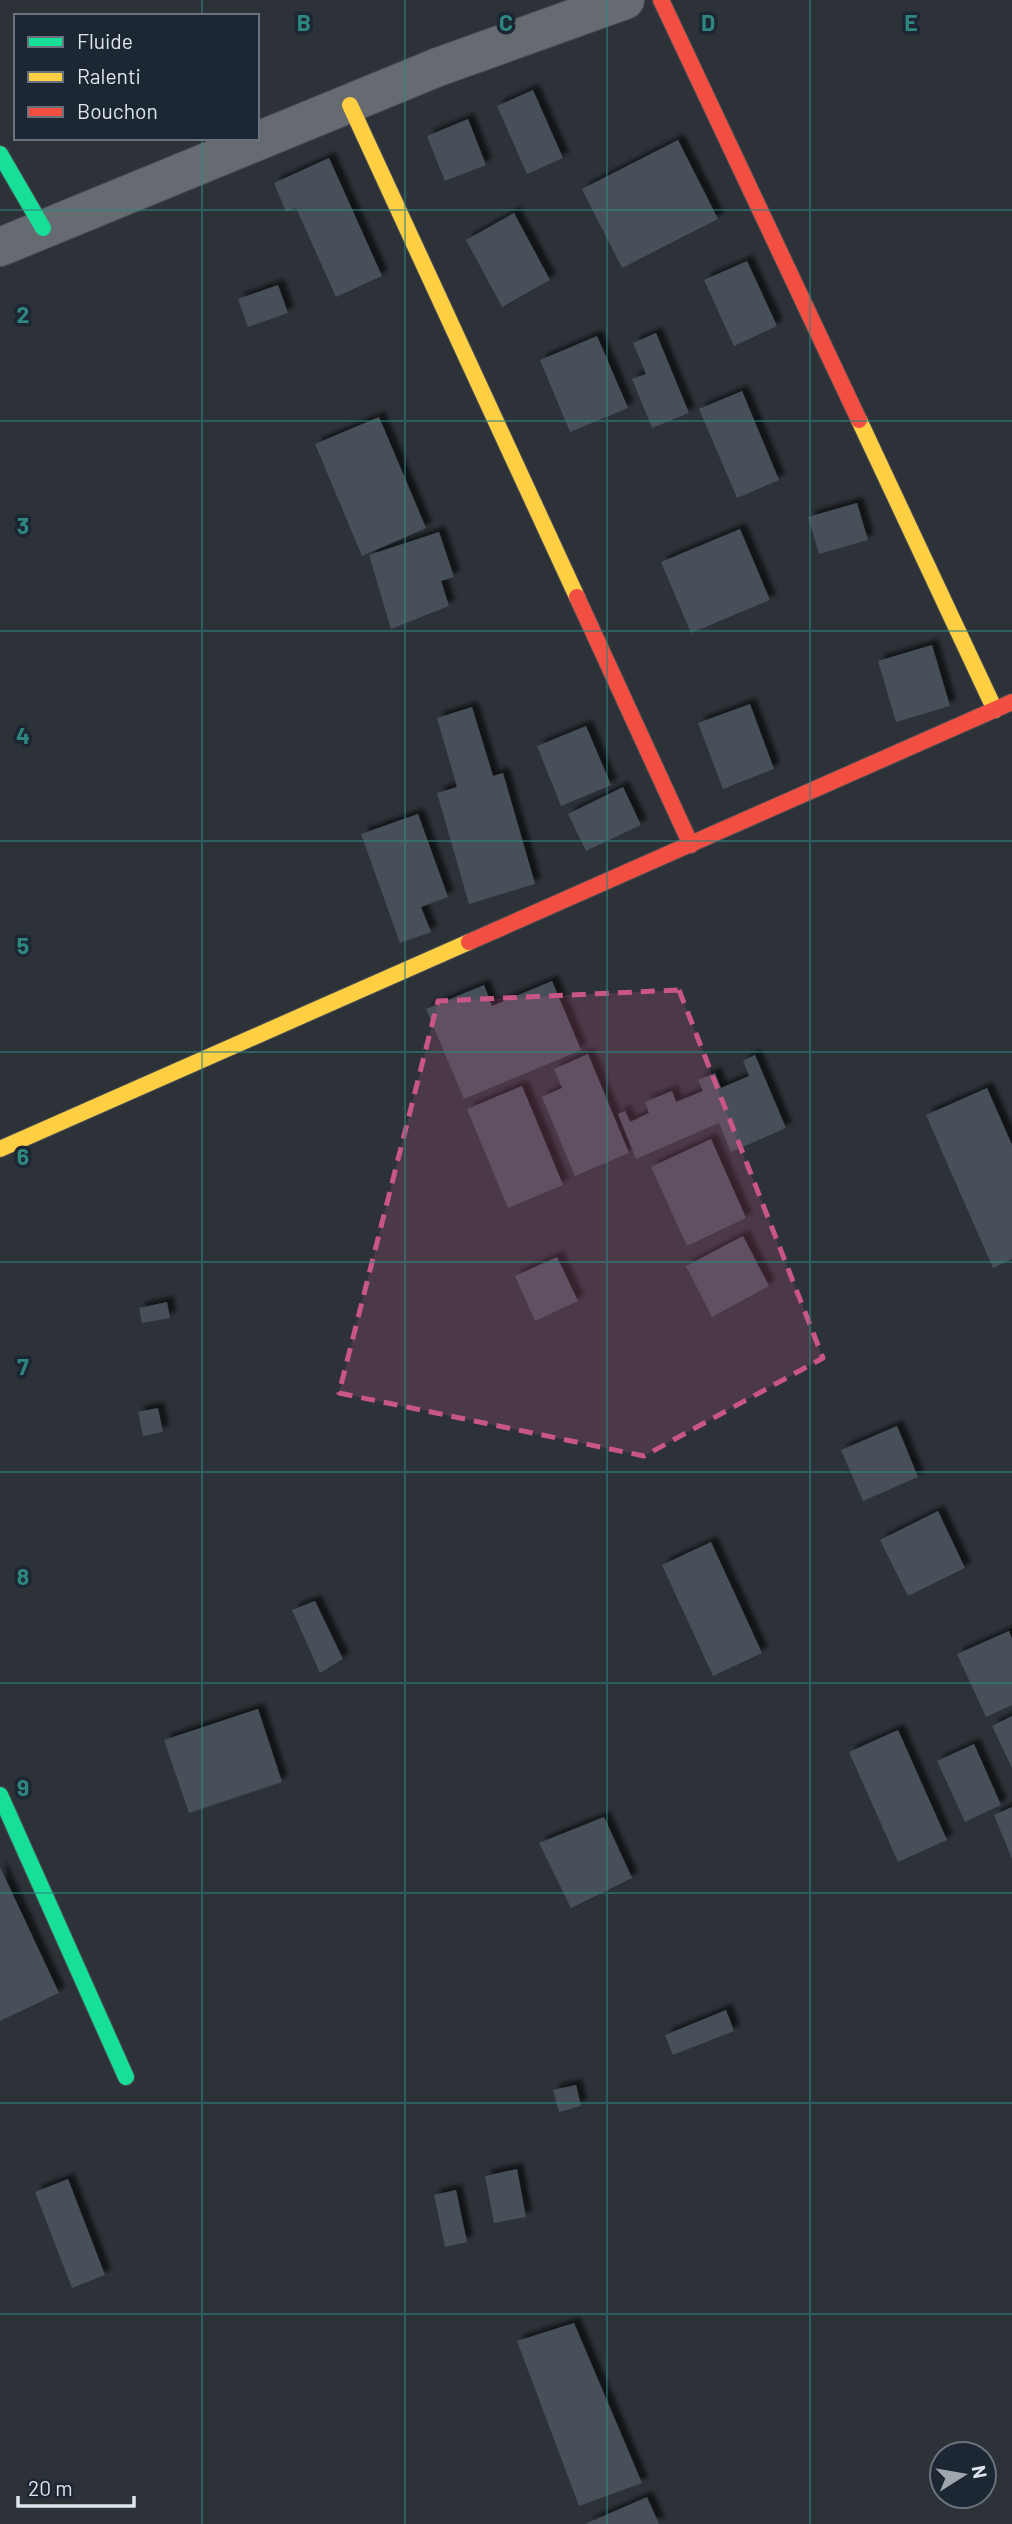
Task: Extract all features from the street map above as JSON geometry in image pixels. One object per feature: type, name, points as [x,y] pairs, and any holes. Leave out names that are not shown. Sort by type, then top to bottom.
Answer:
[{"type":"street","points":[[0,247],[350,105],[438,66],[625,0]]},
{"type":"street","points":[[661,0],[995,710]]},
{"type":"street","points":[[350,105],[691,845]]},
{"type":"street","points":[[0,154],[43,228]]},
{"type":"street","points":[[0,1149],[1012,702]]},
{"type":"street","points":[[0,1795],[126,2077]]},
{"type":"highlighted area","points":[[679,990],[823,1358],[644,1456],[339,1393],[438,1001]]},
{"type":"building","points":[[533,90],[563,158],[527,174],[497,106]]},
{"type":"building","points":[[468,119],[486,165],[445,181],[427,136]]},
{"type":"building","points":[[678,140],[718,219],[622,268],[582,189]]},
{"type":"building","points":[[329,158],[382,276],[336,297],[296,208],[286,212],[274,183]]},
{"type":"building","points":[[514,213],[550,280],[502,307],[466,240]]},
{"type":"building","points":[[747,261],[777,326],[734,346],[704,280]]},
{"type":"building","points":[[278,285],[288,313],[248,327],[238,299]]},
{"type":"building","points":[[656,333],[689,413],[652,428],[632,379],[646,374],[633,343]]},
{"type":"building","points":[[597,336],[628,408],[570,432],[540,360]]},
{"type":"building","points":[[742,391],[779,480],[737,498],[699,409]]},
{"type":"building","points":[[379,417],[426,528],[362,556],[315,444]]},
{"type":"building","points":[[857,503],[868,540],[819,554],[808,517]]},
{"type":"building","points":[[740,529],[770,600],[691,633],[661,562]]},
{"type":"building","points":[[439,532],[454,577],[441,581],[449,606],[391,629],[369,555]]},
{"type":"building","points":[[932,645],[950,706],[896,722],[878,661]]},
{"type":"building","points":[[750,704],[774,769],[723,789],[698,723]]},
{"type":"building","points":[[472,707],[493,776],[503,773],[535,884],[469,904],[437,793],[457,787],[437,718]]},
{"type":"building","points":[[586,726],[611,785],[561,806],[537,746]]},
{"type":"building","points":[[623,787],[641,825],[586,851],[568,814]]},
{"type":"building","points":[[418,814],[448,897],[421,907],[431,932],[400,943],[361,834]]},
{"type":"building","points":[[552,981],[581,1050],[464,1099],[426,1009],[484,985],[492,1006]]},
{"type":"building","points":[[588,1054],[629,1153],[575,1176],[542,1097],[562,1088],[554,1069]]},
{"type":"building","points":[[755,1055],[786,1128],[731,1152],[719,1123],[636,1159],[618,1114],[625,1111],[630,1122],[649,1113],[645,1102],[672,1091],[676,1102],[703,1091],[698,1080],[715,1073],[721,1088],[749,1076],[743,1061]]},
{"type":"building","points":[[522,1086],[563,1185],[508,1208],[467,1109]]},
{"type":"building","points":[[987,1088],[1012,1145],[1012,1259],[993,1268],[926,1115]]},
{"type":"building","points":[[711,1139],[746,1218],[687,1246],[651,1167]]},
{"type":"building","points":[[743,1236],[769,1286],[712,1317],[686,1266]]},
{"type":"building","points":[[557,1257],[578,1301],[535,1321],[515,1276]]},
{"type":"building","points":[[167,1302],[170,1318],[142,1323],[139,1308]]},
{"type":"building","points":[[158,1408],[163,1432],[143,1436],[138,1412]]},
{"type":"building","points":[[897,1426],[918,1477],[863,1501],[841,1450]]},
{"type":"building","points":[[938,1511],[965,1568],[908,1596],[880,1540]]},
{"type":"building","points":[[711,1542],[762,1653],[713,1676],[662,1565]]},
{"type":"building","points":[[315,1601],[343,1659],[320,1673],[292,1610]]},
{"type":"building","points":[[1009,1631],[1012,1639],[1012,1705],[986,1717],[957,1654]]},
{"type":"building","points":[[258,1709],[282,1782],[189,1813],[164,1740]]},
{"type":"building","points":[[1012,1716],[1012,1768],[992,1726]]},
{"type":"building","points":[[898,1730],[947,1840],[898,1862],[849,1752]]},
{"type":"building","points":[[974,1744],[1001,1805],[965,1822],[937,1761]]},
{"type":"building","points":[[1012,1807],[1012,1859],[994,1815]]},
{"type":"building","points":[[604,1817],[632,1878],[571,1908],[539,1843]]},
{"type":"building","points":[[0,1867],[59,1993],[0,2021]]},
{"type":"building","points":[[726,2010],[734,2031],[673,2055],[665,2035]]},
{"type":"building","points":[[576,2085],[581,2106],[559,2112],[553,2090]]},
{"type":"building","points":[[517,2169],[526,2217],[494,2223],[485,2176]]},
{"type":"building","points":[[68,2179],[105,2275],[72,2288],[35,2192]]},
{"type":"building","points":[[456,2190],[467,2242],[445,2247],[434,2195]]},
{"type":"building","points":[[574,2323],[642,2483],[579,2506],[517,2341]]},
{"type":"building","points":[[647,2497],[659,2524],[585,2524]]},
{"type":"traffic: fast","points":[[0,154],[43,228]]},
{"type":"traffic: fast","points":[[0,1795],[126,2077]]},
{"type":"traffic: slow","points":[[350,105],[577,597]]},
{"type":"traffic: slow","points":[[859,420],[995,710]]},
{"type":"traffic: slow","points":[[0,1149],[469,942]]},
{"type":"traffic: jam","points":[[661,0],[859,420]]},
{"type":"traffic: jam","points":[[577,597],[691,845]]},
{"type":"traffic: jam","points":[[469,942],[1012,702]]}]
